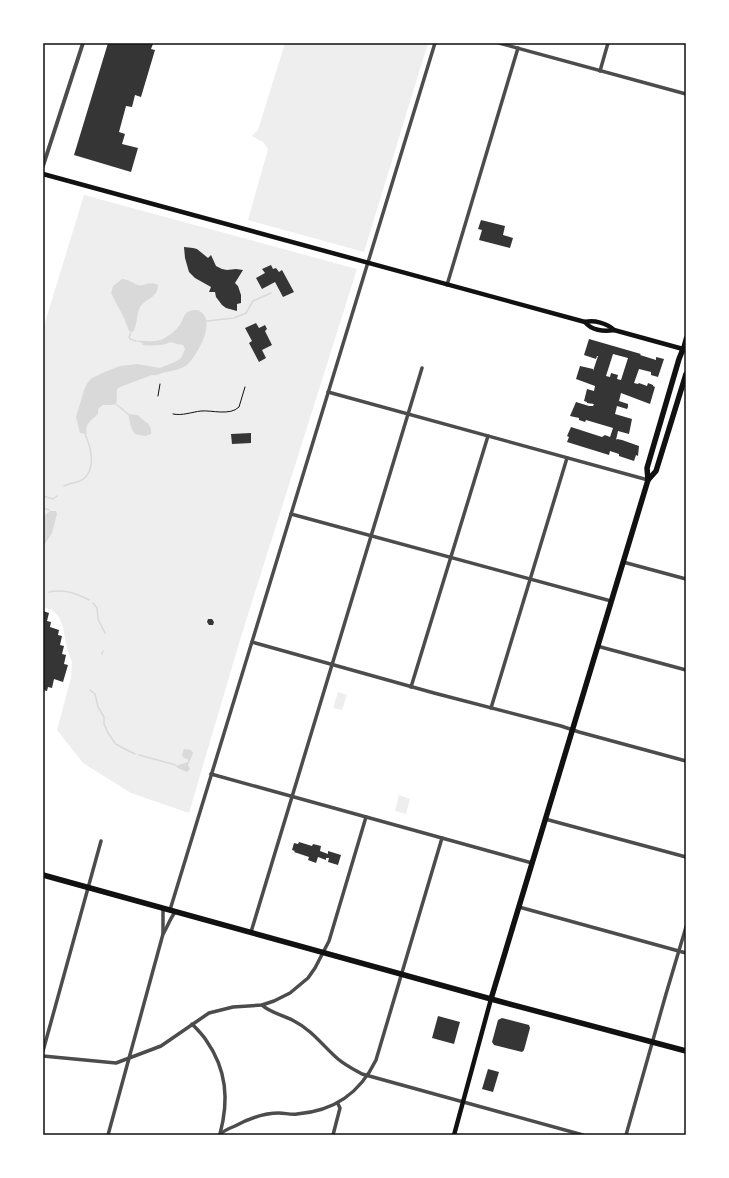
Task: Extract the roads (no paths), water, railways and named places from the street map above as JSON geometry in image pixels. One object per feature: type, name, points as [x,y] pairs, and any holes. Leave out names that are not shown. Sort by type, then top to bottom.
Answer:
[{"type":"main road","points":[[43,174],[584,322],[589,327],[606,331],[614,330],[684,349]]},
{"type":"main road","points":[[454,1135],[518,907],[648,480],[647,468],[684,349],[686,338]]},
{"type":"main road","points":[[648,480],[656,471],[686,374]]},
{"type":"main road","points":[[43,875],[491,999],[686,1051]]},
{"type":"street","points":[[43,166],[82,43]]},
{"type":"street","points":[[163,934],[171,918],[211,774],[435,43]]},
{"type":"street","points":[[499,43],[686,94]]},
{"type":"street","points":[[600,71],[608,43]]},
{"type":"street","points":[[447,285],[518,48]]},
{"type":"street","points":[[251,932],[422,368]]},
{"type":"street","points":[[328,392],[648,480]]},
{"type":"street","points":[[411,687],[488,436]]},
{"type":"street","points":[[491,708],[567,458]]},
{"type":"street","points":[[291,514],[611,601]]},
{"type":"street","points":[[623,562],[686,579]]},
{"type":"street","points":[[252,642],[411,687],[572,729],[686,761]]},
{"type":"street","points":[[597,646],[686,670]]},
{"type":"street","points":[[211,774],[532,863]]},
{"type":"street","points":[[43,1056],[116,1062],[161,1046],[209,1013],[220,1009],[262,1004],[283,997],[299,986],[308,978],[328,941],[366,817]]},
{"type":"street","points":[[545,819],[686,857]]},
{"type":"street","points":[[220,1134],[246,1120],[270,1114],[297,1114],[328,1108],[338,1104],[358,1088],[368,1076],[376,1060],[442,838]]},
{"type":"street","points":[[43,1051],[101,841]]},
{"type":"street","points":[[518,907],[686,954]]},
{"type":"street","points":[[108,1135],[163,934],[163,908]]},
{"type":"street","points":[[626,1135],[686,927]]},
{"type":"street","points":[[262,1004],[266,1009],[304,1026],[348,1067],[368,1076],[583,1135]]},
{"type":"street","points":[[192,1024],[212,1048],[222,1071],[226,1096],[220,1134]]},
{"type":"street","points":[[333,1135],[340,1108],[338,1104]]},
{"type":"waterway","points":[[207,321],[234,318],[246,313],[253,301],[271,293]]},
{"type":"waterway","points":[[131,332],[129,337],[130,339],[136,341]]},
{"type":"waterway","points":[[116,404],[128,414]]},
{"type":"waterway","points":[[64,486],[82,480],[87,476],[90,470],[91,452],[85,434]]},
{"type":"waterway","points":[[43,496],[53,499],[57,496]]},
{"type":"waterway","points":[[43,508],[49,510]]},
{"type":"waterway","points":[[49,592],[70,592],[89,600]]},
{"type":"waterway","points":[[93,603],[97,608],[98,619],[105,633]]},
{"type":"waterway","points":[[90,690],[95,694],[98,707],[104,717],[104,724],[115,743]]},
{"type":"waterway","points":[[116,744],[135,754]]},
{"type":"waterway","points":[[139,755],[176,765]]}]
